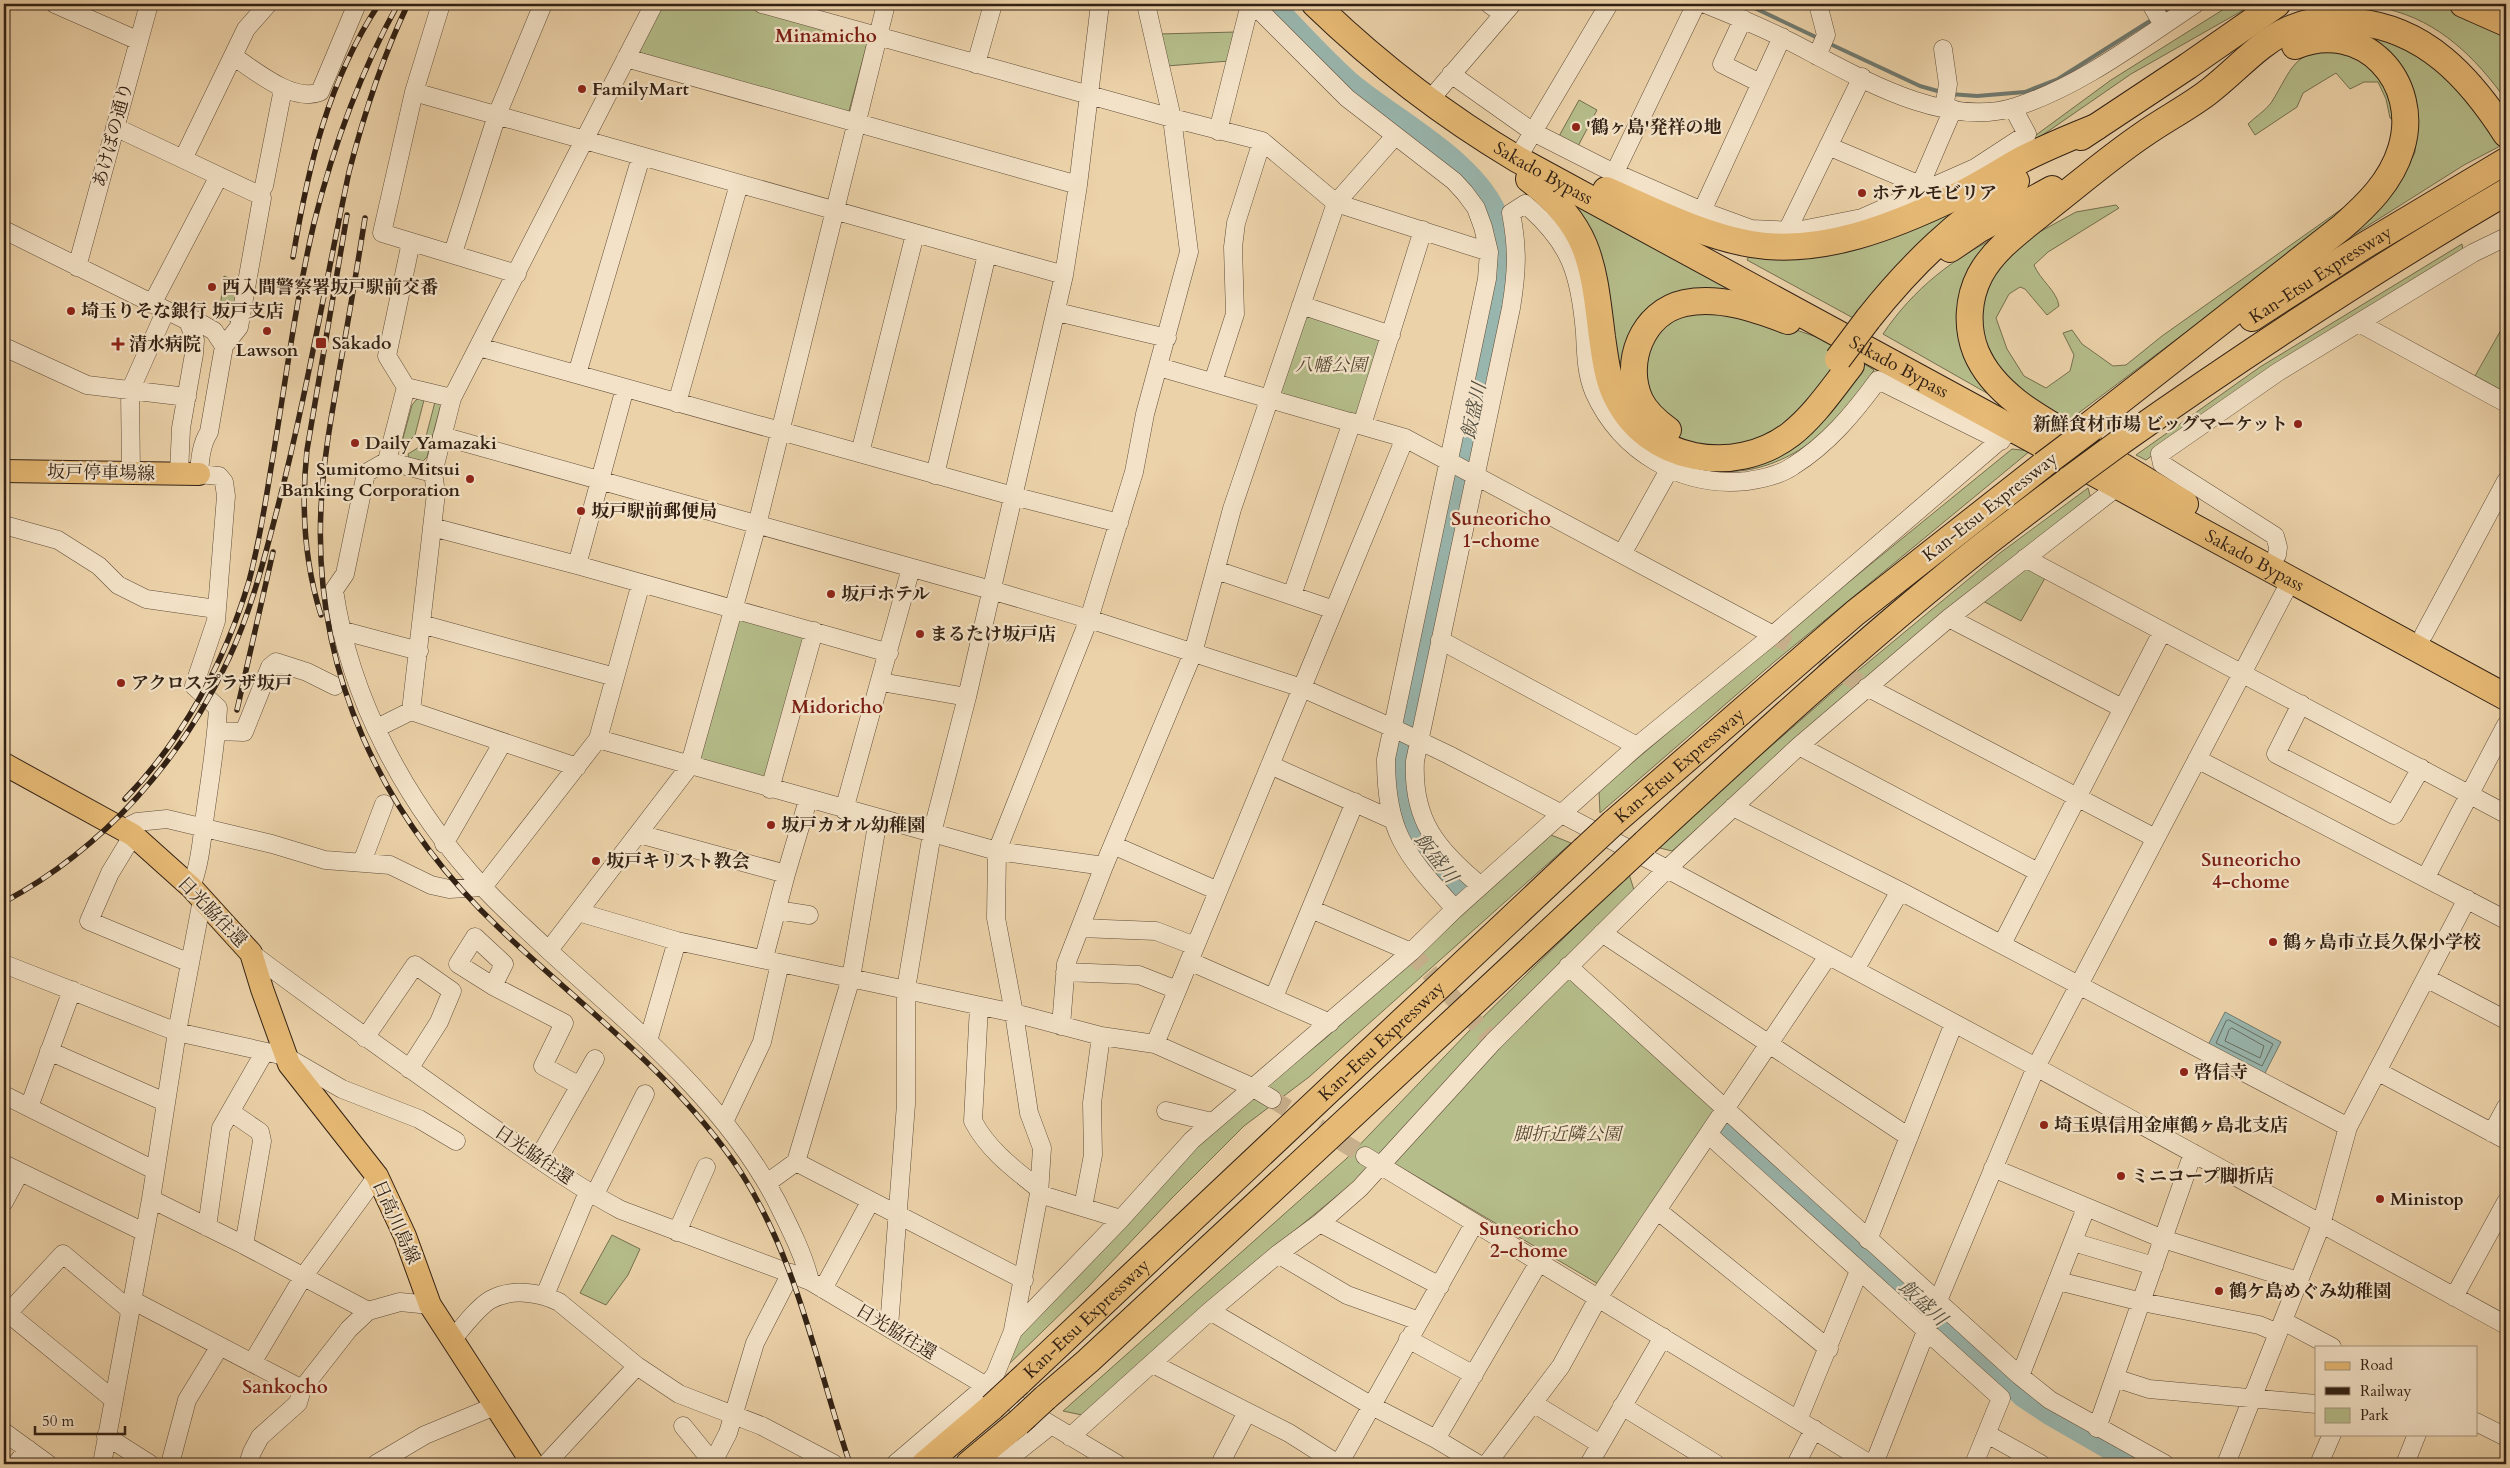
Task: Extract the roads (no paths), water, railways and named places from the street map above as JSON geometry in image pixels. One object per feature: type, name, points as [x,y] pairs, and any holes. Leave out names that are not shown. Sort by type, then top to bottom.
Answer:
[{"type":"highway","name":"Sakado Bypass","points":[[1315,4],[1368,54],[1439,88],[1525,145],[1915,376],[2007,435],[2117,487],[2506,697]]},
{"type":"highway","points":[[1337,4],[1377,40],[1439,88],[1469,136],[1534,183],[1570,218],[1585,246],[1594,274],[1606,366],[1613,389],[1625,412],[1659,443],[1689,456],[1717,459],[1747,455],[1762,450],[1776,444],[1804,423],[1844,362],[1914,263],[1948,232],[1985,202],[2277,4]]},
{"type":"highway","points":[[2463,4],[2506,22]]},
{"type":"highway","points":[[2188,66],[2277,17],[2308,9],[2356,8],[2403,20],[2447,44],[2474,69],[2506,110]]},
{"type":"highway","points":[[2207,93],[2267,42],[2290,29],[2332,20],[2360,22],[2393,30],[2437,53],[2473,87],[2506,134]]},
{"type":"highway","points":[[1874,322],[1944,254],[1961,241],[2114,155],[2207,93],[2265,60],[2300,44],[2323,39],[2343,41],[2375,56],[2384,64],[2398,85],[2406,122],[2402,148],[2382,188],[2348,222],[2090,427]]},
{"type":"highway","points":[[1610,181],[1691,226],[1728,239],[1769,246],[1808,246],[1855,235],[1917,214],[1958,196],[2043,150],[2096,127]]},
{"type":"highway","name":"Sakado Bypass","points":[[1525,145],[1610,181],[2201,514],[2506,679]]},
{"type":"highway","points":[[2114,155],[2018,232],[1990,261],[1982,272],[1972,297],[1969,311],[1972,339],[1976,354],[1989,373],[2019,402],[2201,514]]},
{"type":"highway","name":"Kan-Etsu Expressway","points":[[925,1464],[1018,1384],[1613,823],[1855,613],[2090,427],[2270,305],[2502,163]]},
{"type":"highway","name":"Kan-Etsu Expressway","points":[[969,1464],[1095,1355],[1424,1046],[1781,718],[1970,556],[2119,443],[2286,328],[2377,269],[2506,192]]},
{"type":"highway","points":[[2286,328],[2327,307],[2506,203]]},
{"type":"highway","points":[[1844,362],[1782,422],[1749,439],[1716,444],[1686,439],[1658,423],[1640,400],[1634,373],[1636,354],[1642,335],[1659,315],[1682,303],[1710,301],[1727,303],[1784,320],[1915,376]]},
{"type":"main road","name":"坂戸停車場線","points":[[4,471],[189,474]]},
{"type":"main road","name":"日光脇往還","points":[[4,764],[128,832],[196,893],[251,953]]},
{"type":"main road","name":"日高川島線","points":[[251,953],[275,1054],[300,1079],[377,1176],[405,1236],[430,1304],[533,1464]]},
{"type":"street","points":[[55,4],[139,41]]},
{"type":"street","name":"あけぼの通り","points":[[77,267],[149,4]]},
{"type":"street","points":[[183,159],[246,29],[268,4]]},
{"type":"street","points":[[232,56],[283,89],[313,95],[320,92],[357,4]]},
{"type":"street","points":[[441,4],[414,92],[382,233],[517,274]]},
{"type":"street","points":[[453,253],[497,115],[543,4]]},
{"type":"street","points":[[411,711],[436,492],[433,473],[452,398],[586,141],[654,4]]},
{"type":"street","points":[[549,950],[690,767],[781,432],[886,4]]},
{"type":"street","points":[[976,64],[993,4]]},
{"type":"street","points":[[889,1327],[906,1104],[906,989],[932,834],[967,697],[1064,275],[1078,185],[1100,4]]},
{"type":"street","points":[[895,1464],[986,1386],[995,1374],[1013,1331],[1024,1280],[1039,1191],[1042,1148],[1029,1112],[1014,1013],[996,918],[997,851],[1089,619],[1134,472],[1145,414],[1189,252],[1172,118],[1146,4]]},
{"type":"street","points":[[1218,131],[1251,4]]},
{"type":"street","points":[[1251,4],[1346,98],[1454,181],[1476,208],[1483,226],[1488,252],[1487,279],[1447,462],[1386,760],[1386,792],[1391,819],[1414,863],[1455,909]]},
{"type":"street","points":[[1439,88],[1507,9],[1489,4]]},
{"type":"street","points":[[1525,145],[1609,4]]},
{"type":"street","points":[[1696,4],[1610,181],[1751,229],[1796,232],[1862,218],[1918,190],[1974,168],[2027,134],[2013,108]]},
{"type":"street","points":[[1704,4],[1782,37],[1817,56],[1911,100],[1978,112],[2013,108],[2066,86],[2195,4]]},
{"type":"street","points":[[1817,56],[1826,35],[1818,4]]},
{"type":"street","points":[[2150,4],[2163,25]]},
{"type":"street","points":[[768,5],[1218,131],[1262,141],[1336,203],[1488,252]]},
{"type":"street","points":[[1743,19],[1722,64],[1760,83]]},
{"type":"street","points":[[1702,211],[1782,37]]},
{"type":"street","points":[[1918,190],[1948,108],[1948,84],[1943,50]]},
{"type":"street","points":[[626,58],[1078,185]]},
{"type":"street","points":[[1787,231],[1862,77]]},
{"type":"street","points":[[260,192],[264,186],[283,89]]},
{"type":"street","points":[[414,92],[1064,275]]},
{"type":"street","points":[[115,127],[253,192],[260,192]]},
{"type":"street","points":[[1061,1026],[1065,972],[1104,866],[1193,653],[1232,508],[1336,203],[1395,136]]},
{"type":"street","points":[[1213,382],[1235,314],[1234,247],[1236,223],[1262,141]]},
{"type":"street","points":[[1828,146],[1918,190]]},
{"type":"street","points":[[577,374],[641,157]]},
{"type":"street","points":[[131,473],[130,391],[159,307],[218,176]]},
{"type":"street","points":[[677,403],[739,184]]},
{"type":"street","points":[[189,474],[199,459],[204,440],[209,432],[224,346],[239,328],[262,198],[260,192]]},
{"type":"street","points":[[1013,1331],[1121,1219],[1192,1140],[1411,952],[1455,909],[1481,886],[1637,746],[1773,635],[2007,435],[1878,380],[1856,410],[1825,442],[1792,467],[1760,479],[1727,483],[1702,480],[1669,470],[1622,436],[1605,414],[1593,390],[1586,364],[1583,313],[1571,258],[1554,230],[1525,204],[1511,213],[1517,266],[1511,308],[1419,741],[1414,780],[1423,820],[1432,838],[1445,854],[1481,886]]},
{"type":"street","points":[[4,230],[188,321],[195,320],[214,331],[224,346]]},
{"type":"street","points":[[1292,595],[1391,335],[1423,230]]},
{"type":"street","points":[[860,453],[915,234]]},
{"type":"street","points":[[2277,555],[2278,547],[2275,536],[2162,464],[2160,454],[2278,372],[2473,253],[2506,237]]},
{"type":"street","points":[[411,242],[387,356],[406,387],[452,398]]},
{"type":"street","points":[[935,475],[988,254]]},
{"type":"street","points":[[1301,306],[1391,335]]},
{"type":"street","points":[[1056,312],[1167,338]]},
{"type":"street","points":[[188,321],[195,340],[181,428],[189,474]]},
{"type":"street","points":[[2359,323],[2506,403]]},
{"type":"street","points":[[4,347],[87,385],[187,397]]},
{"type":"street","points":[[479,347],[935,475],[1119,523]]},
{"type":"street","points":[[1159,367],[1269,397],[1405,438],[1773,635]]},
{"type":"street","points":[[387,461],[406,387]]},
{"type":"street","points":[[577,565],[625,388]]},
{"type":"street","points":[[181,428],[189,435],[204,440]]},
{"type":"street","points":[[442,436],[991,590],[1089,619],[1302,688],[1419,741],[1667,869],[2036,1067],[2320,1225],[2506,1325]]},
{"type":"street","points":[[1155,1044],[1405,438]]},
{"type":"street","points":[[433,473],[387,461],[366,472],[345,574],[334,590],[340,630],[355,677],[377,728],[405,785],[444,844],[483,887],[695,1088],[724,1122],[767,1183],[816,1285]]},
{"type":"street","points":[[1622,554],[1669,470]]},
{"type":"street","points":[[102,1464],[151,1198],[165,1102],[190,963],[196,876],[217,731],[218,708],[194,686],[216,621],[226,496],[224,482],[219,476],[189,474]]},
{"type":"street","points":[[2424,634],[2506,481]]},
{"type":"street","points":[[1070,1437],[1210,1311],[1278,1254],[1320,1223],[1360,1188],[1373,1161],[1667,869],[1799,746],[1950,618],[2117,487]]},
{"type":"street","points":[[4,525],[58,540],[99,566],[118,586],[146,599],[216,609]]},
{"type":"street","points":[[432,526],[888,653]]},
{"type":"street","points":[[2025,558],[2506,814]]},
{"type":"street","points":[[844,810],[912,568]]},
{"type":"street","points":[[1216,570],[1334,610]]},
{"type":"street","points":[[1373,1161],[1872,1464],[2036,1067],[2291,580]]},
{"type":"street","points":[[190,963],[89,921],[128,832],[137,822],[167,819],[325,860],[390,865],[432,885],[449,889],[483,887],[598,739],[641,584]]},
{"type":"street","points":[[1950,618],[2122,708]]},
{"type":"street","points":[[421,624],[615,677]]},
{"type":"street","points":[[340,630],[419,651]]},
{"type":"street","points":[[770,789],[814,632]]},
{"type":"street","points":[[2002,944],[2162,632]]},
{"type":"street","points":[[1440,640],[1637,746]]},
{"type":"street","points":[[217,731],[244,732],[270,667],[276,662],[307,672],[335,686]]},
{"type":"street","points":[[881,682],[967,697]]},
{"type":"street","points":[[1867,687],[2155,838]]},
{"type":"street","points":[[2301,704],[2276,754],[2394,815],[2421,768]]},
{"type":"street","points":[[377,728],[411,711],[577,767]]},
{"type":"street","points":[[2426,877],[2506,725]]},
{"type":"street","points":[[598,739],[690,767],[997,851],[1104,866]]},
{"type":"street","points":[[444,844],[503,742]]},
{"type":"street","points":[[1799,746],[2038,872]]},
{"type":"street","points":[[2197,759],[2506,920]]},
{"type":"street","points":[[1270,765],[1391,819]]},
{"type":"street","points":[[724,1122],[762,1042],[777,910],[808,800]]},
{"type":"street","points":[[1274,997],[1355,802]]},
{"type":"street","points":[[362,862],[384,804]]},
{"type":"street","points":[[1733,807],[1900,890],[2348,1127]]},
{"type":"street","points":[[767,1183],[796,1162],[850,978],[878,819]]},
{"type":"street","points":[[639,834],[786,874]]},
{"type":"street","points":[[1113,845],[1218,891]]},
{"type":"street","points":[[1855,970],[1900,890]]},
{"type":"street","points":[[2226,1464],[2320,1225],[2348,1127],[2467,899]]},
{"type":"street","points":[[1312,909],[1411,952]]},
{"type":"street","points":[[777,910],[809,915]]},
{"type":"street","points":[[578,912],[677,940],[1014,1013],[1101,1036],[1155,1044],[1252,1087],[1272,1099]]},
{"type":"street","points":[[1080,928],[1156,931],[1192,954],[1274,997],[1330,1023]]},
{"type":"street","points":[[1602,933],[1909,1136]]},
{"type":"street","points":[[648,1042],[677,940]]},
{"type":"street","name":"日光脇往還","points":[[251,953],[365,1038],[538,1160],[591,1194],[621,1210],[816,1285],[889,1327],[1050,1426],[1117,1464]]},
{"type":"street","points":[[1487,1464],[1561,1366],[1598,1298],[1828,956]]},
{"type":"street","points":[[4,964],[177,1032],[275,1054],[342,1089],[419,1119],[456,1141]]},
{"type":"street","points":[[365,1038],[415,965],[452,991],[439,1022],[409,1069]]},
{"type":"street","points":[[1568,966],[1937,1303],[2020,1376],[2050,1400],[2097,1428],[2166,1464]]},
{"type":"street","points":[[1065,972],[1140,976],[1177,990]]},
{"type":"street","points":[[2426,978],[2506,1020]]},
{"type":"street","points":[[492,986],[564,1023],[543,1066],[580,1086]]},
{"type":"street","points":[[29,1107],[72,990]]},
{"type":"street","points":[[979,1006],[973,1121],[982,1138],[1039,1191],[1121,1219]]},
{"type":"street","points":[[1868,1240],[1954,1023]]},
{"type":"street","points":[[1082,1207],[1093,1155],[1092,1103],[1101,1036]]},
{"type":"street","points":[[49,1051],[165,1102]]},
{"type":"street","points":[[207,1227],[222,1128],[230,1112],[275,1054]]},
{"type":"street","points":[[538,1160],[595,1059]]},
{"type":"street","points":[[2378,1071],[2499,1136],[2506,1107]]},
{"type":"street","points":[[545,1295],[591,1194],[646,1094]]},
{"type":"street","points":[[4,1095],[154,1170]]},
{"type":"street","points":[[1166,1111],[1212,1122]]},
{"type":"street","points":[[230,1112],[260,1132],[262,1141],[244,1245]]},
{"type":"street","points":[[1709,1135],[1927,1329],[2001,1398],[1974,1464]]},
{"type":"street","points":[[2097,1428],[2193,1153]]},
{"type":"street","points":[[796,1162],[870,1202],[1024,1280]]},
{"type":"street","points":[[4,1164],[144,1232]]},
{"type":"street","points":[[677,1232],[706,1168]]},
{"type":"street","points":[[1994,1168],[2163,1239],[2298,1282]]},
{"type":"street","points":[[4,1202],[20,1172]]},
{"type":"street","points":[[252,1363],[303,1277],[377,1176]]},
{"type":"street","points":[[151,1198],[368,1311]]},
{"type":"street","points":[[816,1285],[870,1202]]},
{"type":"street","points":[[2454,1297],[2506,1202]]},
{"type":"street","points":[[2020,1376],[2086,1208]]},
{"type":"street","points":[[1657,1210],[1828,1349]]},
{"type":"street","points":[[1320,1223],[1440,1286]]},
{"type":"street","points":[[1153,1364],[1289,1433],[1338,1464],[1474,1224]]},
{"type":"street","points":[[2073,1242],[2154,1266]]},
{"type":"street","points":[[114,1400],[6,1311],[63,1254],[131,1305],[220,1346],[302,1389]]},
{"type":"street","points":[[1278,1254],[1347,1295],[1419,1321]]},
{"type":"street","points":[[1436,1439],[1539,1262]]},
{"type":"street","points":[[1798,1420],[1859,1270]]},
{"type":"street","points":[[683,1426],[713,1464],[728,1434],[755,1343],[791,1274]]},
{"type":"street","points":[[2058,1281],[2142,1302],[2259,1325],[2280,1327],[2329,1346]]},
{"type":"street","points":[[452,1340],[490,1300],[504,1295],[534,1293],[545,1295],[584,1321],[637,1366],[679,1394],[762,1426],[834,1464]]},
{"type":"street","points":[[248,1464],[260,1437],[298,1403],[302,1389],[349,1329],[368,1311],[400,1302],[430,1304]]},
{"type":"street","points":[[1210,1311],[1372,1406],[1436,1439],[1478,1464]]},
{"type":"street","points":[[1589,1464],[1663,1337]]},
{"type":"street","points":[[1408,1339],[1474,1374]]},
{"type":"street","points":[[170,1464],[188,1400],[220,1346]]},
{"type":"street","points":[[546,1464],[637,1366]]},
{"type":"street","points":[[2115,1378],[2150,1389],[2251,1400],[2315,1404]]},
{"type":"street","points":[[1533,1403],[1600,1444]]},
{"type":"street","points":[[376,1464],[424,1435],[495,1406]]},
{"type":"street","points":[[1622,1406],[1715,1464]]},
{"type":"street","points":[[1220,1464],[1247,1412]]},
{"type":"street","points":[[2478,1423],[2506,1436]]},
{"type":"street","points":[[1002,1464],[1050,1426]]},
{"type":"street","points":[[1796,1464],[1814,1430]]},
{"type":"street","points":[[4,1432],[48,1464]]},
{"type":"street","points":[[1986,1434],[2041,1464]]},
{"type":"street","points":[[106,1436],[150,1464]]},
{"type":"street","points":[[2319,1464],[2331,1436]]},
{"type":"street","points":[[2405,1464],[2416,1436]]},
{"type":"street","points":[[16,1464],[28,1449]]},
{"type":"water","points":[[2225,1012],[2281,1042],[2264,1075],[2208,1045]]},
{"type":"waterway","name":"飯盛川","points":[[1273,4],[1320,54],[1350,82],[1455,160],[1488,198],[1499,219],[1503,235],[1501,283],[1401,752],[1404,798],[1407,812],[1418,840],[1436,865],[1464,892]]},
{"type":"waterway","points":[[1746,4],[1820,39]]},
{"type":"waterway","points":[[2161,13],[2176,4]]},
{"type":"waterway","points":[[1950,94],[1977,96],[2025,92],[2058,79],[2153,19]]},
{"type":"waterway","points":[[1828,43],[1920,86],[1941,92]]},
{"type":"waterway","name":"飯盛川","points":[[1723,1125],[1916,1296],[2023,1397],[2050,1415],[2135,1464]]},
{"type":"tunnel","points":[[1773,635],[1867,687]]},
{"type":"tunnel","points":[[1411,952],[1493,1042]]},
{"type":"tunnel","points":[[1272,1099],[1365,1156]]},
{"type":"railway","points":[[293,257],[313,158],[322,126],[346,63],[361,33],[379,4]]},
{"type":"railway","points":[[125,799],[165,751],[200,698],[215,670],[239,611],[249,581],[262,525],[296,315],[314,223],[330,166],[349,111],[384,30],[398,4]]},
{"type":"railway","points":[[4,902],[74,856],[136,798],[188,732],[210,696],[229,658],[244,622],[272,529],[306,384],[355,150],[382,66],[408,4]]},
{"type":"railway","points":[[321,615],[315,595],[305,533],[305,471],[347,215]]},
{"type":"railway","points":[[365,218],[328,437],[321,508],[322,569],[329,627],[343,684],[363,738],[389,790],[421,839],[457,885],[530,957],[658,1073],[715,1136],[740,1171],[760,1205],[791,1277],[850,1464]]},
{"type":"railway","points":[[237,710],[273,552]]},
{"type":"place","name":"FamilyMart","points":[[582,89]]},
{"type":"place","name":"'鶴ヶ島'発祥の地","points":[[1576,127]]},
{"type":"place","name":"ホテルモビリア","points":[[1862,193]]},
{"type":"place","name":"西入間警察署坂戸駅前交番","points":[[212,287]]},
{"type":"place","name":"埼玉りそな銀行 坂戸支店","points":[[71,311]]},
{"type":"place","name":"Lawson","points":[[267,331]]},
{"type":"place","name":"Sakado","points":[[321,343]]},
{"type":"place","name":"清水病院","points":[[118,344]]},
{"type":"place","name":"新鮮食材市場 ビッグマーケット","points":[[2298,424]]},
{"type":"place","name":"Daily Yamazaki","points":[[355,443]]},
{"type":"place","name":"Sumitomo Mitsui Banking Corporation","points":[[470,479]]},
{"type":"place","name":"坂戸駅前郵便局","points":[[581,511]]},
{"type":"place","name":"坂戸ホテル","points":[[831,594]]},
{"type":"place","name":"まるたけ坂戸店","points":[[920,634]]},
{"type":"place","name":"アクロスプラザ坂戸","points":[[121,683]]},
{"type":"place","name":"坂戸カオル幼稚園","points":[[771,825]]},
{"type":"place","name":"坂戸キリスト教会","points":[[596,861]]},
{"type":"place","name":"鶴ヶ島市立長久保小学校","points":[[2273,942]]},
{"type":"place","name":"啓信寺","points":[[2184,1072]]},
{"type":"place","name":"埼玉県信用金庫鶴ヶ島北支店","points":[[2044,1125]]},
{"type":"place","name":"ミニコープ脚折店","points":[[2121,1176]]},
{"type":"place","name":"Ministop","points":[[2380,1199]]},
{"type":"place","name":"鶴ケ島めぐみ幼稚園","points":[[2219,1291]]},
{"type":"district","name":"Minamicho","points":[[826,36]]},
{"type":"district","name":"Suneoricho 1-chome","points":[[1501,530]]},
{"type":"district","name":"Midoricho","points":[[837,707]]},
{"type":"district","name":"Suneoricho 4-chome","points":[[2251,871]]},
{"type":"district","name":"Suneoricho 2-chome","points":[[1529,1240]]},
{"type":"district","name":"Sankocho","points":[[285,1387]]},
{"type":"park label","name":"八幡公園","points":[[1331,365]]},
{"type":"park label","name":"脚折近隣公園","points":[[1567,1134]]}]
